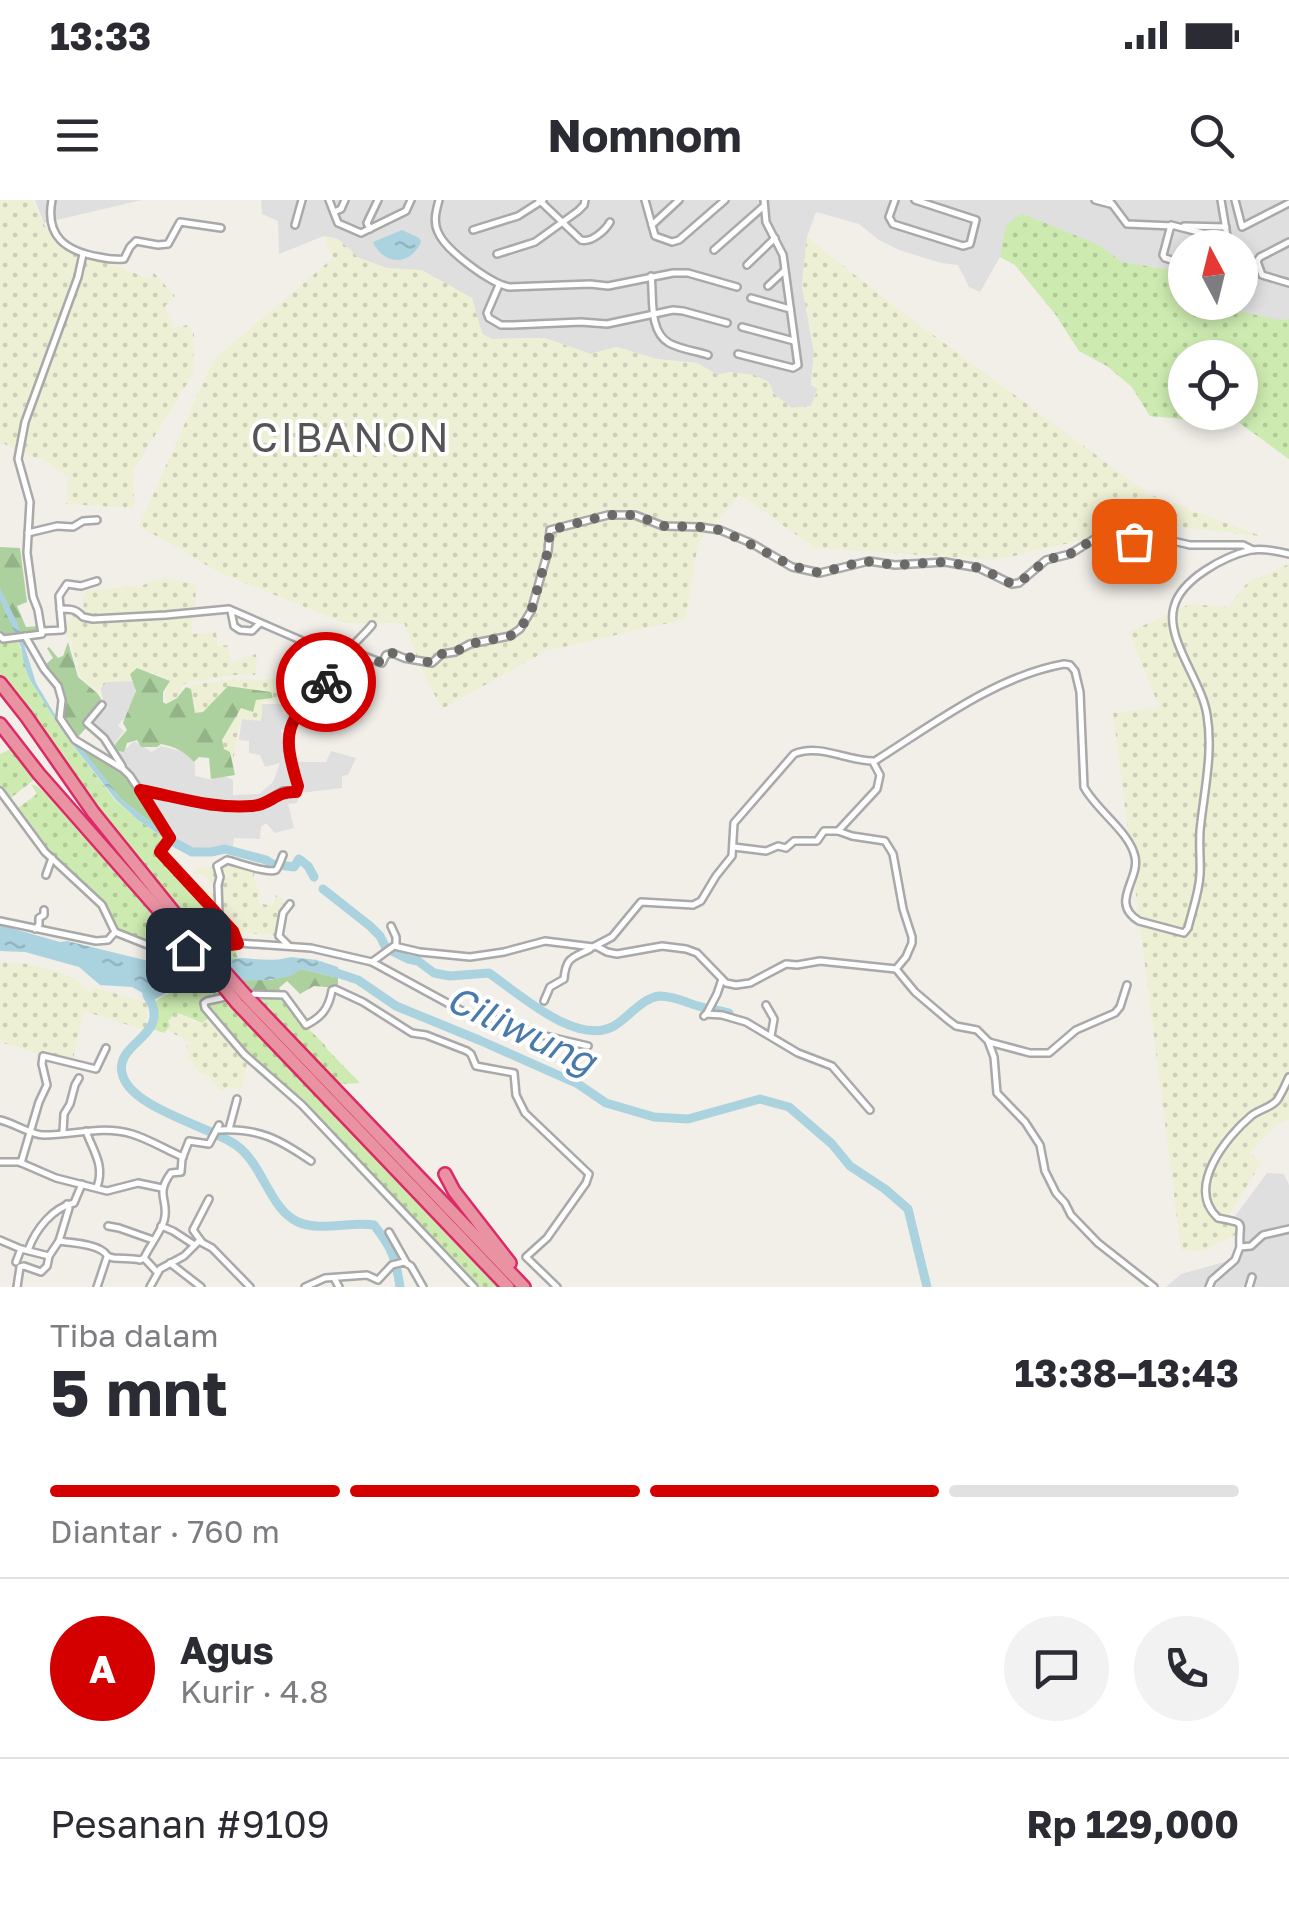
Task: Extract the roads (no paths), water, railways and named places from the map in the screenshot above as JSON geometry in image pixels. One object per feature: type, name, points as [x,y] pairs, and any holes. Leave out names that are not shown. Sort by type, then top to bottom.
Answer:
[{"type":"highway","points":[[0,683],[189,938]]},
{"type":"highway","points":[[0,724],[38,774],[508,1287]]},
{"type":"highway","points":[[35,779],[82,822]]},
{"type":"highway","points":[[242,1000],[338,1084]]},
{"type":"highway","points":[[278,1029],[526,1287]]},
{"type":"highway","points":[[445,1174],[526,1287]]},
{"type":"street","points":[[52,200],[50,218],[57,235],[69,248],[117,260],[124,259],[136,242],[168,244],[180,222],[220,228]]},
{"type":"street","points":[[295,225],[302,200]]},
{"type":"street","points":[[329,200],[338,223],[357,233],[406,211],[410,200]]},
{"type":"street","points":[[334,212],[341,209],[345,200]]},
{"type":"street","points":[[370,229],[367,223],[378,200]]},
{"type":"street","points":[[439,200],[436,222],[443,241],[499,285],[608,286],[650,276],[688,273],[737,287]]},
{"type":"street","points":[[497,254],[535,242],[578,211],[585,200]]},
{"type":"street","points":[[645,200],[655,236],[672,242],[725,200]]},
{"type":"street","points":[[651,226],[679,200]]},
{"type":"street","points":[[895,200],[890,217],[893,224],[963,246],[970,244],[976,220],[915,200]]},
{"type":"street","points":[[1094,200],[1111,203],[1127,224],[1226,228]]},
{"type":"street","points":[[1171,226],[1226,240],[1221,200]]},
{"type":"street","points":[[1236,200],[1242,227],[1289,204]]},
{"type":"street","points":[[473,230],[518,216],[541,201],[586,242],[610,222]]},
{"type":"street","points":[[738,354],[796,367],[783,255],[766,222],[764,203]]},
{"type":"street","points":[[714,250],[764,203]]},
{"type":"street","points":[[1170,230],[1171,226]]},
{"type":"street","points":[[1168,237],[1163,255],[1168,259]]},
{"type":"street","points":[[746,265],[775,238]]},
{"type":"street","points":[[1289,242],[1260,257],[1257,266],[1262,275],[1289,283]]},
{"type":"street","points":[[42,631],[27,553],[30,502],[18,459],[25,422],[84,254]]},
{"type":"street","points":[[768,286],[784,271]]},
{"type":"street","points":[[650,276],[656,324],[665,340],[708,355]]},
{"type":"street","points":[[499,285],[487,314],[502,325],[617,323],[683,310],[727,323]]},
{"type":"street","points":[[751,298],[790,310]]},
{"type":"street","points":[[742,326],[794,341]]},
{"type":"street","points":[[60,609],[72,609],[83,617],[93,618],[166,616],[230,608],[328,652],[349,650],[382,662],[392,653],[432,663],[442,654],[510,636],[520,629],[531,612],[550,530],[608,515],[635,515],[664,526],[713,528],[792,566],[820,573],[864,561],[895,565],[945,562],[980,568],[1012,584],[1019,583],[1046,560],[1076,552],[1096,538],[1160,538],[1190,545],[1243,545],[1289,554]]},
{"type":"street","points":[[28,533],[97,520]]},
{"type":"street","points":[[544,1001],[550,987],[564,980],[572,956],[612,937],[641,902],[698,904],[732,859],[734,823],[794,754],[823,752],[873,762],[923,728],[1005,684],[1064,664],[1075,670],[1080,692],[1084,786],[1129,844],[1136,859],[1126,896],[1128,913],[1139,921],[1184,932],[1200,878],[1209,732],[1202,694],[1176,636],[1174,608],[1186,585],[1217,564],[1249,550],[1261,550]]},
{"type":"street","points":[[0,636],[3,639],[62,630],[59,593],[66,584],[81,586],[97,581]]},
{"type":"street","points":[[230,608],[237,629],[252,631],[260,622]]},
{"type":"street","points":[[140,790],[212,806],[256,806],[282,792],[297,791],[288,746],[291,724],[372,625]]},
{"type":"street","points":[[22,637],[58,686],[60,718],[75,740],[123,768]]},
{"type":"street","points":[[102,705],[87,723],[104,738],[140,790],[168,840],[160,852],[235,933],[238,944]]},
{"type":"street","points":[[838,831],[877,789],[880,774],[873,762]]},
{"type":"street","points":[[0,791],[52,858],[102,905],[114,932],[168,952],[238,944],[336,952],[372,962],[462,1011],[588,1046]]},
{"type":"street","points":[[734,847],[766,851],[778,846],[787,848],[794,841],[816,841],[823,831],[883,840],[891,848],[912,940],[896,969]]},
{"type":"street","points":[[219,916],[217,866],[226,860],[274,871],[283,855]]},
{"type":"street","points":[[46,875],[52,858]]},
{"type":"street","points":[[290,904],[283,912],[279,936],[290,946]]},
{"type":"street","points":[[35,930],[44,910]]},
{"type":"street","points":[[0,922],[96,941],[108,940],[114,932]]},
{"type":"street","points":[[391,926],[394,947]]},
{"type":"street","points":[[372,962],[394,947],[470,957],[545,941],[594,946],[614,954],[662,946],[686,950],[697,953],[731,984],[745,985],[786,964],[820,961],[896,969],[946,1019],[956,1026],[977,1030],[989,1042],[996,1091],[1040,1143],[1045,1171],[1056,1193],[1098,1243],[1154,1287]]},
{"type":"street","points":[[722,979],[707,1013],[737,1019],[772,1034],[798,1053],[837,1070],[870,1110]]},
{"type":"street","points":[[989,1042],[1048,1053],[1080,1028],[1115,1013],[1127,985]]},
{"type":"street","points":[[474,1287],[302,1105],[244,1054],[204,1003],[250,993],[284,994],[306,1025],[324,1014],[335,989],[412,1033],[426,1034],[467,1051],[476,1066],[514,1073],[516,1095],[524,1114],[589,1174],[547,1238],[526,1257],[558,1287]]},
{"type":"street","points":[[766,1004],[774,1019],[772,1034]]},
{"type":"street","points":[[21,1163],[48,1082],[42,1064],[44,1055],[96,1070],[106,1048]]},
{"type":"street","points":[[1209,1287],[1235,1260],[1241,1225],[1215,1216],[1210,1208],[1206,1188],[1209,1168],[1242,1124],[1275,1102],[1289,1077]]},
{"type":"street","points":[[63,1132],[64,1114],[80,1078]]},
{"type":"street","points":[[230,1129],[237,1100]]},
{"type":"street","points":[[0,1120],[44,1136],[86,1131],[134,1134],[183,1158]]},
{"type":"street","points":[[58,1241],[100,1250],[107,1256],[144,1258],[164,1218],[162,1188],[170,1174],[181,1172],[190,1141],[208,1144],[218,1129],[260,1132],[310,1161]]},
{"type":"street","points":[[86,1131],[99,1163],[97,1187]]},
{"type":"street","points":[[0,1162],[21,1163],[56,1178],[109,1191],[141,1182],[162,1188]]},
{"type":"street","points":[[16,1262],[42,1224],[76,1201],[82,1184]]},
{"type":"street","points":[[198,1242],[193,1230],[209,1199]]},
{"type":"street","points":[[17,1287],[20,1267],[41,1272],[47,1266],[70,1208],[67,1204]]},
{"type":"street","points":[[108,1226],[153,1240]]},
{"type":"street","points":[[161,1226],[212,1248],[250,1287]]},
{"type":"street","points":[[1240,1246],[1250,1246],[1262,1235],[1289,1228]]},
{"type":"street","points":[[389,1232],[423,1287]]},
{"type":"street","points":[[0,1240],[48,1256]]},
{"type":"street","points":[[150,1287],[157,1272],[184,1256],[198,1242]]},
{"type":"street","points":[[98,1287],[107,1256]]},
{"type":"street","points":[[144,1258],[157,1272]]},
{"type":"street","points":[[305,1287],[322,1278],[366,1275],[379,1280],[395,1263],[405,1262]]},
{"type":"street","points":[[170,1263],[201,1287]]},
{"type":"street","points":[[1249,1287],[1252,1277]]},
{"type":"street","points":[[334,1278],[339,1287]]},
{"type":"water","points":[[402,230],[421,242],[410,256],[390,259],[377,250],[373,242]]},
{"type":"water","points":[[0,588],[17,622],[36,683],[54,713],[122,800],[176,841],[175,845],[116,800],[65,735],[30,680],[21,647],[0,600]]},
{"type":"water","points":[[0,925],[169,966],[189,964],[192,960],[218,980],[171,991],[150,1001],[132,987],[100,985],[79,967],[25,952],[0,951]]},
{"type":"water","points":[[291,957],[338,967],[338,978],[302,969],[278,979],[232,980],[216,962],[238,958]]},
{"type":"waterway","points":[[170,840],[192,852],[225,849],[272,864],[294,867],[299,859],[314,877]]},
{"type":"waterway","points":[[323,889],[370,926],[386,948],[418,961],[434,973],[489,973],[566,1024],[599,1031],[614,1026],[642,1004],[660,996],[729,1013]]},
{"type":"waterway","name":"Ciliwung","points":[[328,970],[358,980],[396,1006],[578,1084],[606,1103],[654,1117],[688,1119],[760,1099],[789,1107],[832,1144],[850,1166],[908,1209],[927,1287]]},
{"type":"waterway","points":[[147,995],[154,1020],[122,1062],[128,1085],[154,1106],[236,1145],[253,1163],[280,1208],[298,1222],[316,1226],[374,1225],[392,1254],[400,1287]]},
{"type":"district","name":"CIBANON","points":[[351,438]]}]
